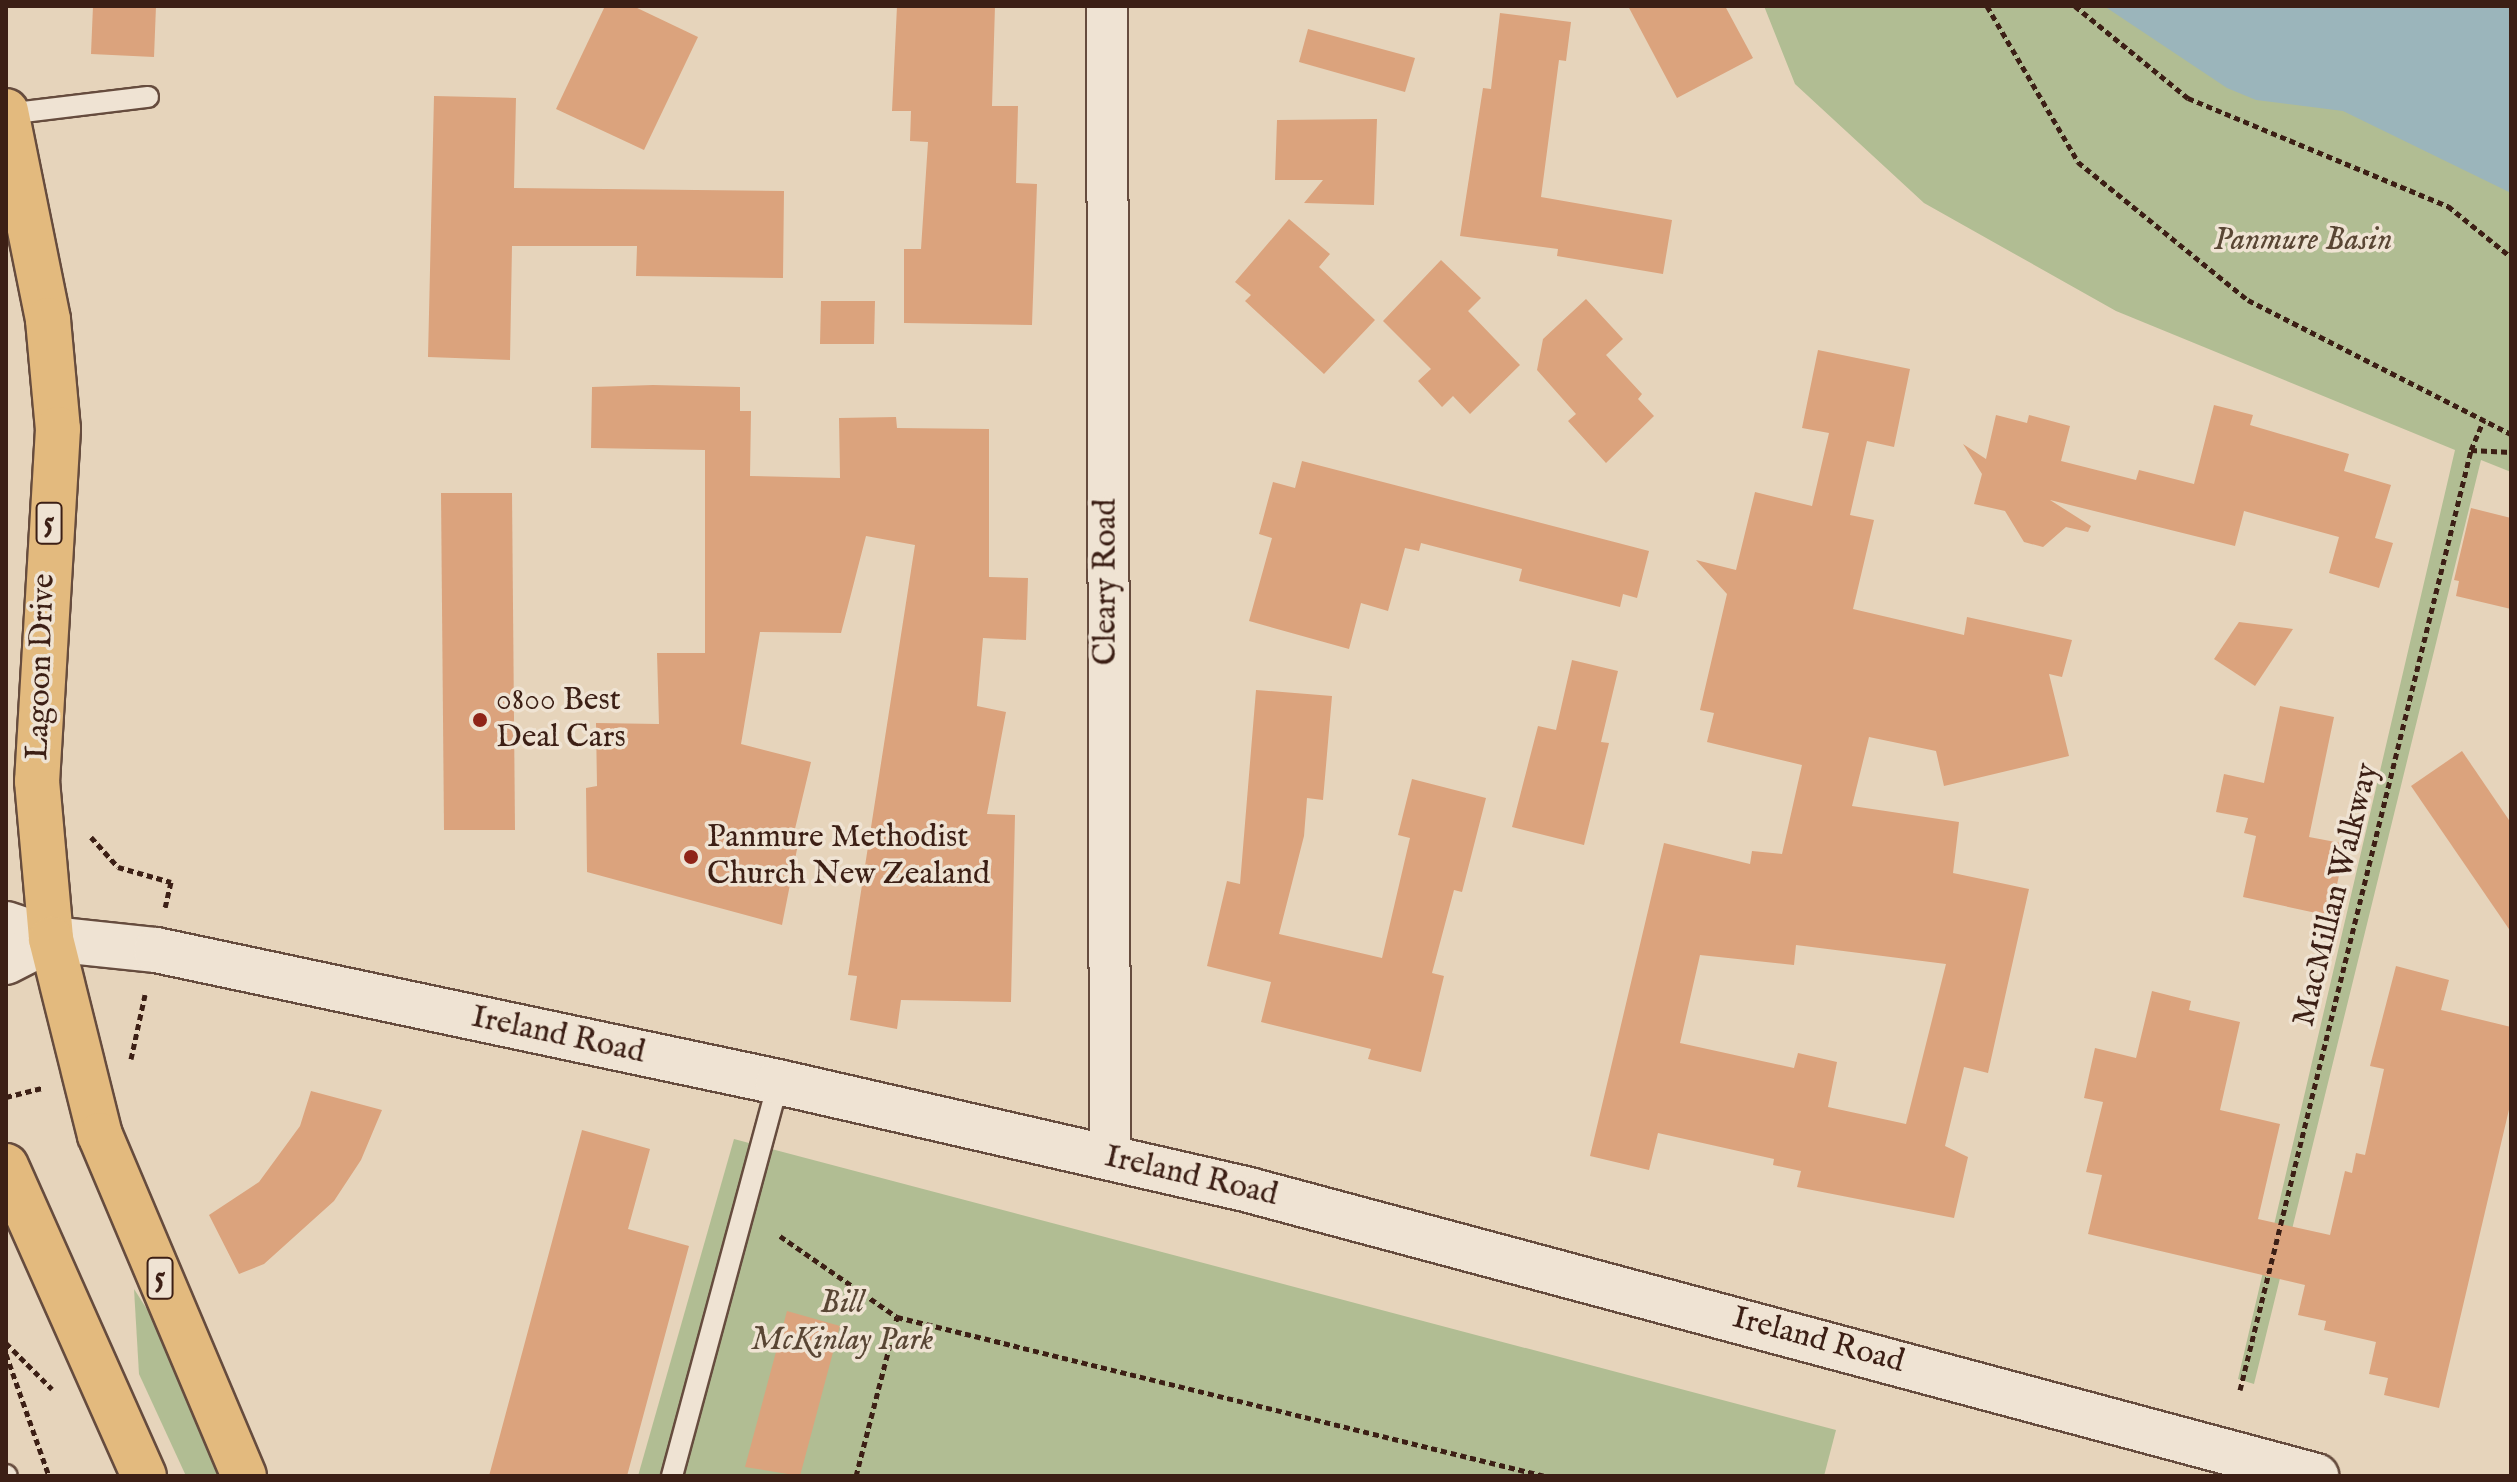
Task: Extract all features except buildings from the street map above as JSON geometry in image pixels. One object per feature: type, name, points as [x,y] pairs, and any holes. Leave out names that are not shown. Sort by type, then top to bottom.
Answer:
[{"type":"main road","name":"Lagoon Drive","points":[[6,112],[48,320],[58,429],[37,781],[51,939]]},
{"type":"main road","name":"5","points":[[51,939],[100,1135],[244,1476]]},
{"type":"main road","points":[[6,1166],[144,1476]]},
{"type":"street","name":"Cleary Road","points":[[1107,6],[1110,1157]]},
{"type":"street","name":"Ireland Road","points":[[6,924],[51,939],[156,950],[778,1082],[1265,1194],[2316,1476]]},
{"type":"street","points":[[6,962],[51,939]]},
{"type":"lane","points":[[6,105],[6,112],[148,97]]},
{"type":"lane","points":[[672,1476],[778,1082]]},
{"type":"path","points":[[1987,6],[2078,162],[2248,300],[2511,434]]},
{"type":"path","points":[[2075,6],[2188,98],[2448,206],[2511,257]]},
{"type":"path","name":"MacMillan Walkway","points":[[2240,1390],[2471,450],[2484,420]]},
{"type":"path","points":[[2471,450],[2511,452]]},
{"type":"path","points":[[88,832],[118,867],[171,882],[166,903]]},
{"type":"path","points":[[125,1063],[130,1061],[144,1000]]},
{"type":"path","points":[[780,1236],[897,1317],[1545,1476]]},
{"type":"path","points":[[856,1476],[897,1317]]},
{"type":"path","points":[[6,1343],[60,1397]]},
{"type":"path","points":[[6,1354],[49,1476]]},
{"type":"green space","name":"Panmure Basin","points":[[1764,6],[2511,6],[2511,472],[2481,460],[2254,1384],[2238,1379],[2455,450],[2116,311],[1924,203],[1795,84]]},
{"type":"green space","name":"Bill McKinlay Park","points":[[734,1139],[1836,1430],[1824,1476],[638,1476]]},
{"type":"green space","points":[[134,1289],[152,1317],[218,1476],[186,1476],[139,1374]]},
{"type":"water","name":"Panmure Basin","points":[[2104,6],[2511,6],[2511,193],[2343,111],[2256,100],[2227,88]]},
{"type":"place","name":"0800 Best Deal Cars","points":[[480,720]]},
{"type":"place","name":"Panmure Methodist Church New Zealand","points":[[691,857]]}]
